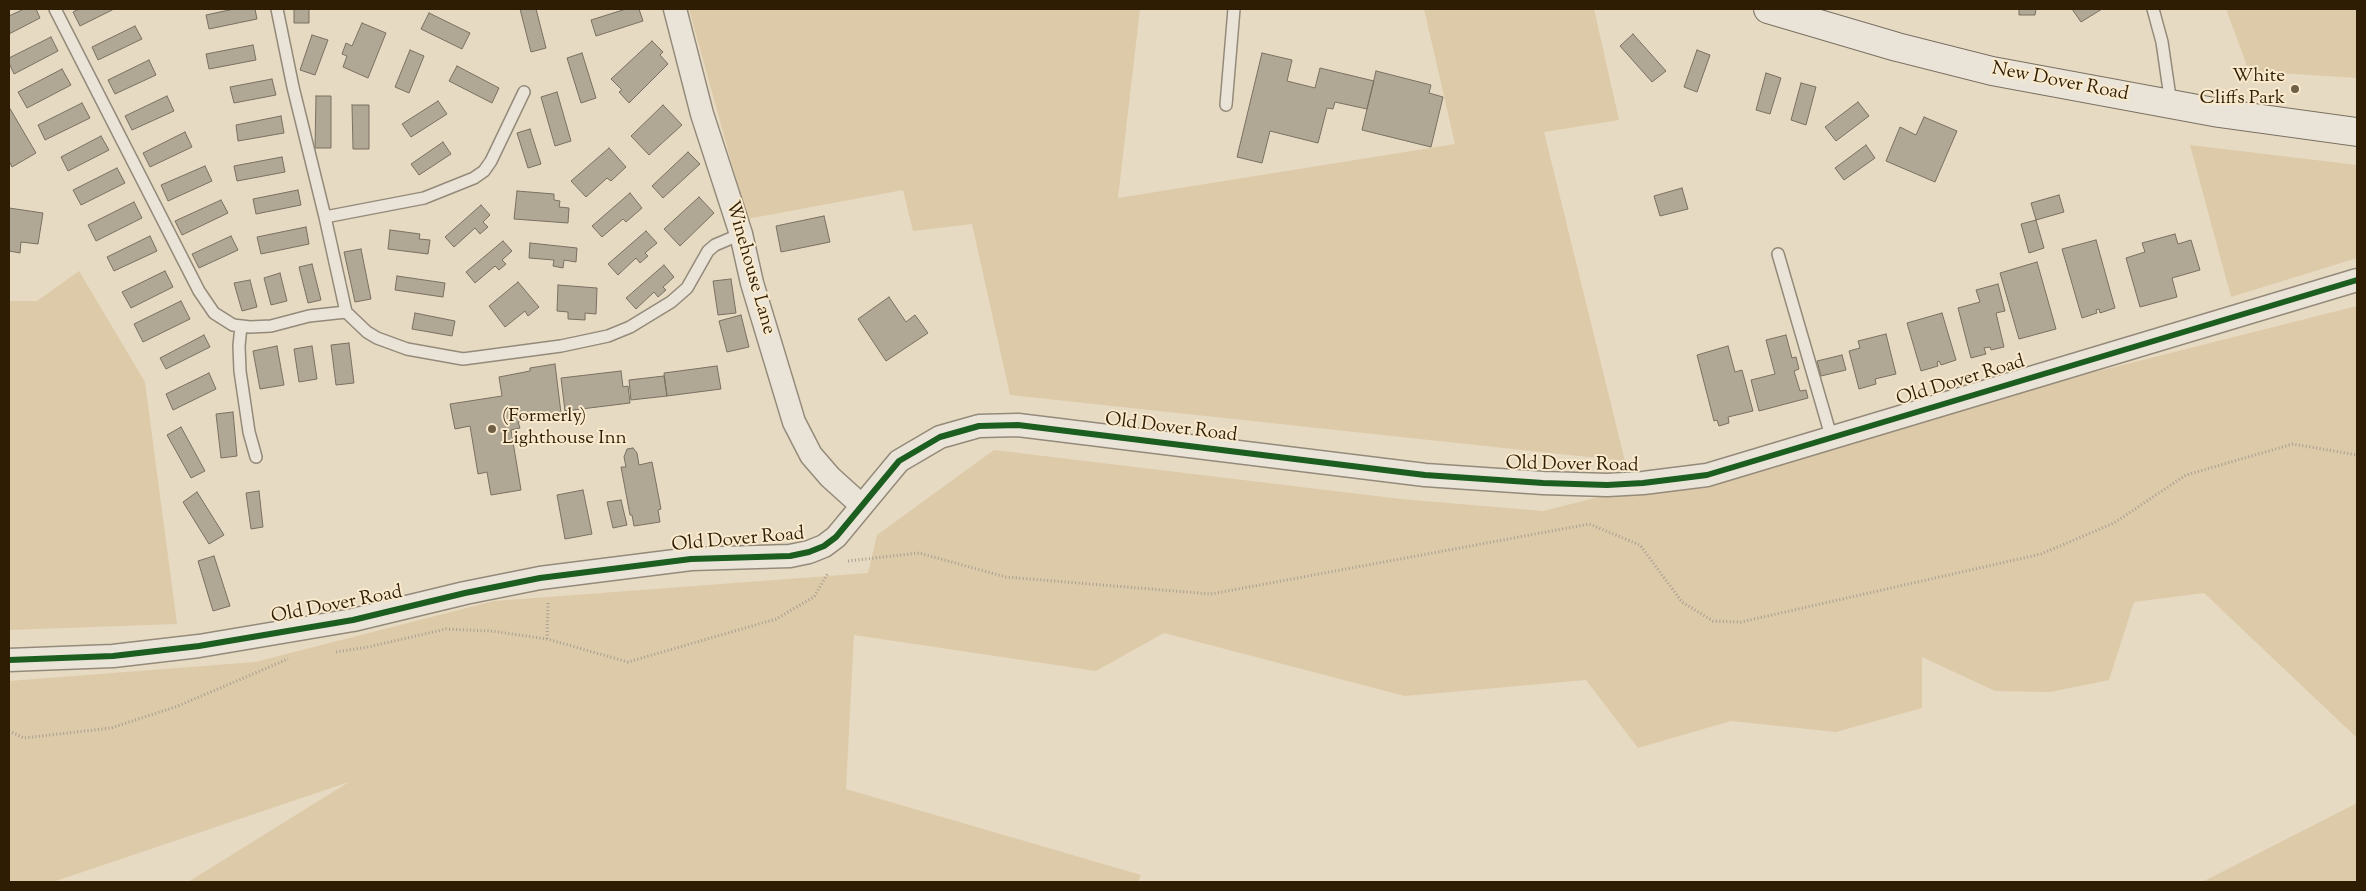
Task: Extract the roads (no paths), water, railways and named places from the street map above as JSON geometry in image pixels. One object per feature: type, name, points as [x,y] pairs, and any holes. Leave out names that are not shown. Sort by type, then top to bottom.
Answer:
[{"type":"main road","name":"New Dover Road","points":[[1768,9],[1896,47],[1992,71],[2219,113],[2357,132]]},
{"type":"street","name":"Winehouse Lane","points":[[675,9],[702,114],[741,234],[752,283],[794,422],[810,455],[830,477],[862,505]]},
{"type":"street","name":"Old Dover Road","points":[[9,660],[113,656],[199,646],[353,620],[465,593],[540,578],[691,559],[790,556],[809,552],[824,546],[836,537],[899,461],[952,432],[993,424],[1018,425],[1425,475],[1543,483],[1607,485],[1643,483],[1707,475],[1831,436],[2357,280]]},
{"type":"lane","points":[[55,9],[200,290],[214,313],[224,321],[241,326],[270,326],[308,316],[346,312]]},
{"type":"lane","points":[[277,9],[293,87],[346,312],[355,322],[378,338],[407,349],[445,357],[481,358],[585,342],[630,327],[670,302],[687,288],[708,251],[715,245],[741,234]]},
{"type":"lane","points":[[1226,105],[1234,9]]},
{"type":"lane","points":[[2153,9],[2162,42],[2171,104]]},
{"type":"lane","points":[[325,217],[424,198],[474,178],[484,171],[491,161],[524,92]]},
{"type":"lane","points":[[1778,254],[1831,436]]},
{"type":"lane","points":[[241,326],[239,346],[240,371],[249,432],[256,458]]},
{"type":"place","name":"White Cliffs Park","points":[[2295,89]]},
{"type":"place","name":"(Formerly) Lighthouse Inn","points":[[492,429]]}]
